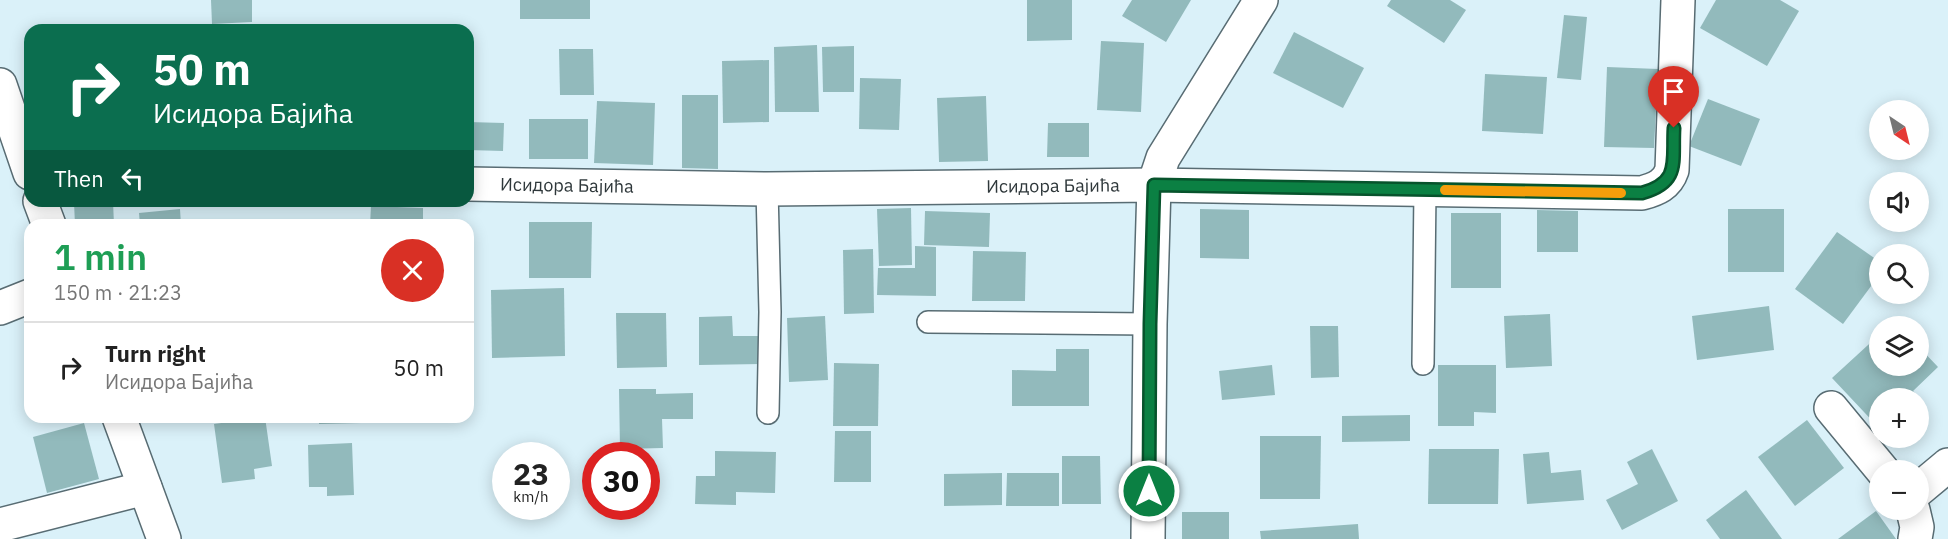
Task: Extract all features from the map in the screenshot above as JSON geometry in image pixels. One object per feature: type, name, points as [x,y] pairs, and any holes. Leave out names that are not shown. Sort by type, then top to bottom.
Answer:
[{"type":"street","points":[[1148,539],[1154,185],[1163,158],[1261,0]]},
{"type":"street","name":"Исидора Бајића","points":[[474,184],[767,189],[1154,185],[1642,193],[1662,185],[1669,178],[1672,170],[1678,0]]},
{"type":"street","points":[[0,85],[24,155]]},
{"type":"street","points":[[0,308],[24,298]]},
{"type":"street","points":[[1831,408],[1874,460]]},
{"type":"street","points":[[121,423],[164,539]]},
{"type":"street","points":[[1929,481],[1948,465]]},
{"type":"street","points":[[0,525],[145,488]]},
{"type":"street","points":[[1915,520],[1915,539]]},
{"type":"lane","points":[[767,189],[770,312],[768,413]]},
{"type":"lane","points":[[1423,364],[1425,190]]},
{"type":"lane","points":[[928,322],[1150,324]]},
{"type":"building","points":[[211,0],[252,0],[252,22],[212,24]]},
{"type":"building","points":[[520,0],[590,0],[590,19],[520,19]]},
{"type":"building","points":[[1027,0],[1072,0],[1072,40],[1027,41]]},
{"type":"building","points":[[1132,0],[1191,0],[1166,42],[1122,16]]},
{"type":"building","points":[[1391,0],[1450,0],[1466,10],[1444,43],[1387,6]]},
{"type":"building","points":[[1716,0],[1780,0],[1799,11],[1767,66],[1700,28]]},
{"type":"building","points":[[1564,15],[1587,17],[1581,80],[1557,78]]},
{"type":"building","points":[[1294,32],[1364,68],[1343,108],[1273,73]]},
{"type":"building","points":[[1101,41],[1144,43],[1141,112],[1097,110]]},
{"type":"building","points":[[817,45],[819,112],[775,112],[774,47]]},
{"type":"building","points":[[854,46],[854,92],[823,92],[822,47]]},
{"type":"building","points":[[559,49],[593,49],[594,95],[560,95]]},
{"type":"building","points":[[769,60],[769,122],[723,123],[722,61]]},
{"type":"building","points":[[1607,67],[1658,69],[1654,148],[1604,147]]},
{"type":"building","points":[[1485,74],[1547,77],[1543,134],[1482,131]]},
{"type":"building","points":[[860,78],[901,79],[899,130],[859,129]]},
{"type":"building","points":[[682,95],[718,95],[718,169],[682,168]]},
{"type":"building","points":[[986,96],[988,161],[939,162],[937,98]]},
{"type":"building","points":[[1708,99],[1760,119],[1741,166],[1689,146]]},
{"type":"building","points":[[597,101],[655,103],[653,165],[594,163]]},
{"type":"building","points":[[529,119],[588,119],[588,159],[529,159]]},
{"type":"building","points":[[474,122],[504,123],[503,151],[474,150]]},
{"type":"building","points":[[1048,123],[1089,123],[1089,157],[1047,157]]},
{"type":"building","points":[[74,207],[113,207],[114,219],[75,219]]},
{"type":"building","points":[[371,207],[423,208],[423,219],[370,219]]},
{"type":"building","points":[[911,208],[912,265],[879,266],[877,209]]},
{"type":"building","points":[[180,209],[181,219],[140,219],[139,213]]},
{"type":"building","points":[[1200,209],[1249,210],[1249,259],[1200,258]]},
{"type":"building","points":[[1728,209],[1784,209],[1784,272],[1728,272]]},
{"type":"building","points":[[1537,210],[1578,211],[1578,252],[1537,252]]},
{"type":"building","points":[[925,211],[990,213],[989,247],[924,245]]},
{"type":"building","points":[[1451,213],[1501,213],[1501,288],[1451,288]]},
{"type":"building","points":[[529,222],[592,222],[591,278],[529,278]]},
{"type":"building","points":[[1837,232],[1869,254],[1869,289],[1843,324],[1795,289]]},
{"type":"building","points":[[915,246],[936,247],[936,296],[877,295],[878,268],[915,268]]},
{"type":"building","points":[[873,249],[874,313],[844,314],[843,250]]},
{"type":"building","points":[[973,251],[1026,252],[1025,301],[972,301]]},
{"type":"building","points":[[564,288],[565,356],[492,358],[491,290]]},
{"type":"building","points":[[1769,306],[1774,350],[1697,360],[1692,316]]},
{"type":"building","points":[[616,313],[666,313],[667,367],[617,368]]},
{"type":"building","points":[[1550,314],[1552,366],[1506,368],[1504,316]]},
{"type":"building","points":[[732,316],[733,336],[761,336],[761,364],[699,365],[699,317]]},
{"type":"building","points":[[825,316],[828,380],[789,382],[787,318]]},
{"type":"building","points":[[1310,326],[1338,326],[1339,377],[1311,378]]},
{"type":"building","points":[[1869,344],[1869,376],[1929,376],[1916,388],[1869,388],[1869,417],[1832,378]]},
{"type":"building","points":[[1056,349],[1089,349],[1089,406],[1012,406],[1012,370],[1056,371]]},
{"type":"building","points":[[1929,358],[1938,367],[1929,376]]},
{"type":"building","points":[[834,363],[879,364],[878,426],[833,426]]},
{"type":"building","points":[[1272,365],[1275,395],[1222,400],[1219,371]]},
{"type":"building","points":[[1438,365],[1496,365],[1496,413],[1474,412],[1474,426],[1438,426]]},
{"type":"building","points":[[619,389],[656,389],[656,394],[693,393],[693,419],[662,419],[663,448],[660,448],[660,442],[620,442]]},
{"type":"building","points":[[1410,415],[1410,441],[1342,442],[1342,416]]},
{"type":"building","points":[[1807,420],[1844,468],[1795,506],[1758,457]]},
{"type":"building","points":[[84,423],[99,479],[47,493],[33,437]]},
{"type":"building","points":[[266,423],[272,466],[254,469],[255,479],[222,483],[214,424]]},
{"type":"building","points":[[835,431],[871,431],[871,482],[834,482]]},
{"type":"building","points":[[1260,436],[1321,436],[1320,499],[1260,499]]},
{"type":"building","points":[[352,443],[354,495],[327,496],[327,487],[309,487],[308,445]]},
{"type":"building","points":[[1429,449],[1499,449],[1498,504],[1428,504]]},
{"type":"building","points":[[1652,449],[1678,501],[1622,530],[1606,500],[1638,484],[1627,462]]},
{"type":"building","points":[[715,451],[776,452],[775,493],[736,492],[736,505],[695,504],[696,476],[715,476]]},
{"type":"building","points":[[1549,452],[1551,473],[1581,470],[1584,500],[1527,504],[1523,454]]},
{"type":"building","points":[[1062,456],[1100,456],[1101,504],[1062,504]]},
{"type":"building","points":[[1002,473],[1002,505],[944,506],[944,474]]},
{"type":"building","points":[[1007,473],[1059,473],[1059,506],[1006,506]]},
{"type":"building","points":[[1746,490],[1782,539],[1720,539],[1706,520]]},
{"type":"building","points":[[1182,512],[1229,512],[1229,539],[1182,539]]},
{"type":"building","points":[[1869,516],[1869,520],[1882,520],[1896,539],[1838,539]]},
{"type":"building","points":[[1358,524],[1359,539],[1261,539],[1260,531]]},
{"type":"slow traffic","points":[[1445,190],[1621,193]]},
{"type":"route","points":[[1149,491],[1154,185],[1642,193],[1662,185],[1669,178],[1672,170],[1674,128]]}]
